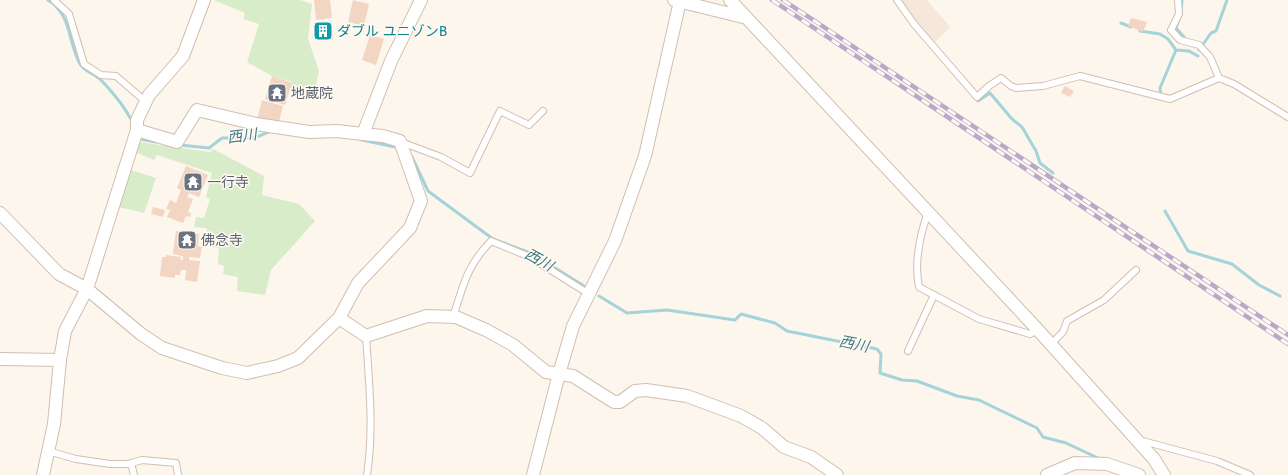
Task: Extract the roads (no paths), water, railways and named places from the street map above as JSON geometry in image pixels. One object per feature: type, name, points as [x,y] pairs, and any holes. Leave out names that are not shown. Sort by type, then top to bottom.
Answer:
[{"type":"street","points":[[43,475],[54,424],[60,360],[65,331],[87,289],[138,130],[137,120],[145,101],[183,56],[204,0]]},
{"type":"street","points":[[363,134],[391,61],[421,0]]},
{"type":"street","points":[[730,0],[1051,344],[1154,459],[1164,475]]},
{"type":"street","points":[[533,475],[558,374],[573,326],[615,241],[646,156],[677,1],[747,18]]},
{"type":"street","points":[[0,213],[59,274],[87,289],[141,334],[162,348],[222,368],[247,373],[278,366],[298,358],[338,318],[358,284],[410,228],[421,201],[400,142],[383,136],[337,131],[309,132],[256,124],[197,110],[177,142],[138,130]]},
{"type":"street","points":[[338,318],[366,336],[427,316],[453,316],[486,330],[513,345],[546,372],[573,376],[614,402],[620,402],[635,391],[646,390],[687,396],[741,416],[762,428],[784,447],[811,457],[837,475]]},
{"type":"street","points":[[0,359],[60,360]]},
{"type":"street","points":[[1047,475],[1075,463],[1107,464],[1139,475]]},
{"type":"lane","points":[[54,0],[69,14],[84,64],[101,75],[116,76],[145,101]]},
{"type":"lane","points":[[897,0],[914,24],[977,97],[1001,78],[1016,88],[1042,86],[1080,76],[1170,99],[1219,78]]},
{"type":"lane","points":[[1178,0],[1179,14],[1171,30],[1180,40],[1199,45],[1210,58],[1219,78],[1234,84],[1288,117]]},
{"type":"lane","points":[[400,142],[441,157],[470,173],[500,111],[529,126],[543,111]]},
{"type":"lane","points":[[928,212],[922,228],[917,275],[919,287],[979,319],[1030,334],[1038,330]]},
{"type":"lane","points":[[453,316],[468,271],[477,256],[491,241],[530,257],[576,288],[589,294]]},
{"type":"lane","points":[[1051,344],[1063,332],[1067,321],[1104,300],[1136,270]]},
{"type":"lane","points":[[908,351],[934,295]]},
{"type":"lane","points":[[366,336],[371,409],[370,458],[368,475]]},
{"type":"lane","points":[[1136,439],[1217,461],[1250,475]]},
{"type":"lane","points":[[48,451],[76,459],[110,464],[131,463],[142,460],[176,463],[178,475]]},
{"type":"lane","points":[[131,463],[134,475]]},
{"type":"waterway","name":"西川","points":[[48,0],[61,12],[68,28],[75,54],[81,65],[104,83],[121,103],[130,118]]},
{"type":"waterway","points":[[1181,13],[1182,0]]},
{"type":"waterway","points":[[1199,50],[1211,33],[1216,31],[1227,0]]},
{"type":"waterway","points":[[1178,22],[1176,28],[1184,37]]},
{"type":"waterway","points":[[1121,23],[1131,27]]},
{"type":"waterway","points":[[1140,31],[1160,34],[1168,39],[1176,50],[1160,88],[1161,98]]},
{"type":"waterway","points":[[1176,50],[1189,51],[1198,56]]},
{"type":"waterway","points":[[974,97],[978,101],[990,93],[1012,119],[1022,127],[1036,151],[1040,163],[1053,173]]},
{"type":"waterway","name":"西川","points":[[180,145],[209,148],[222,138],[254,138],[271,131]]},
{"type":"waterway","name":"西川","points":[[140,139],[156,142]]},
{"type":"waterway","name":"西川","points":[[362,140],[395,147]]},
{"type":"waterway","name":"西川","points":[[412,157],[428,191],[493,239],[533,254],[584,286]]},
{"type":"waterway","points":[[1165,211],[1188,251],[1232,264],[1259,285],[1280,296]]},
{"type":"waterway","name":"西川","points":[[599,296],[627,313],[667,310],[735,320],[741,314],[775,323],[787,331],[877,349],[881,354],[880,373],[902,380],[917,381],[957,396],[979,400],[1037,428],[1043,437],[1066,443],[1100,459]]},
{"type":"railway","points":[[772,0],[1288,344]]},
{"type":"railway","points":[[783,0],[1288,335]]},
{"type":"place","name":"ダブル ユニゾンB","points":[[323,31]]},
{"type":"place","name":"地蔵院","points":[[277,93]]},
{"type":"place","name":"一行寺","points":[[193,182]]},
{"type":"place","name":"佛念寺","points":[[187,240]]}]
